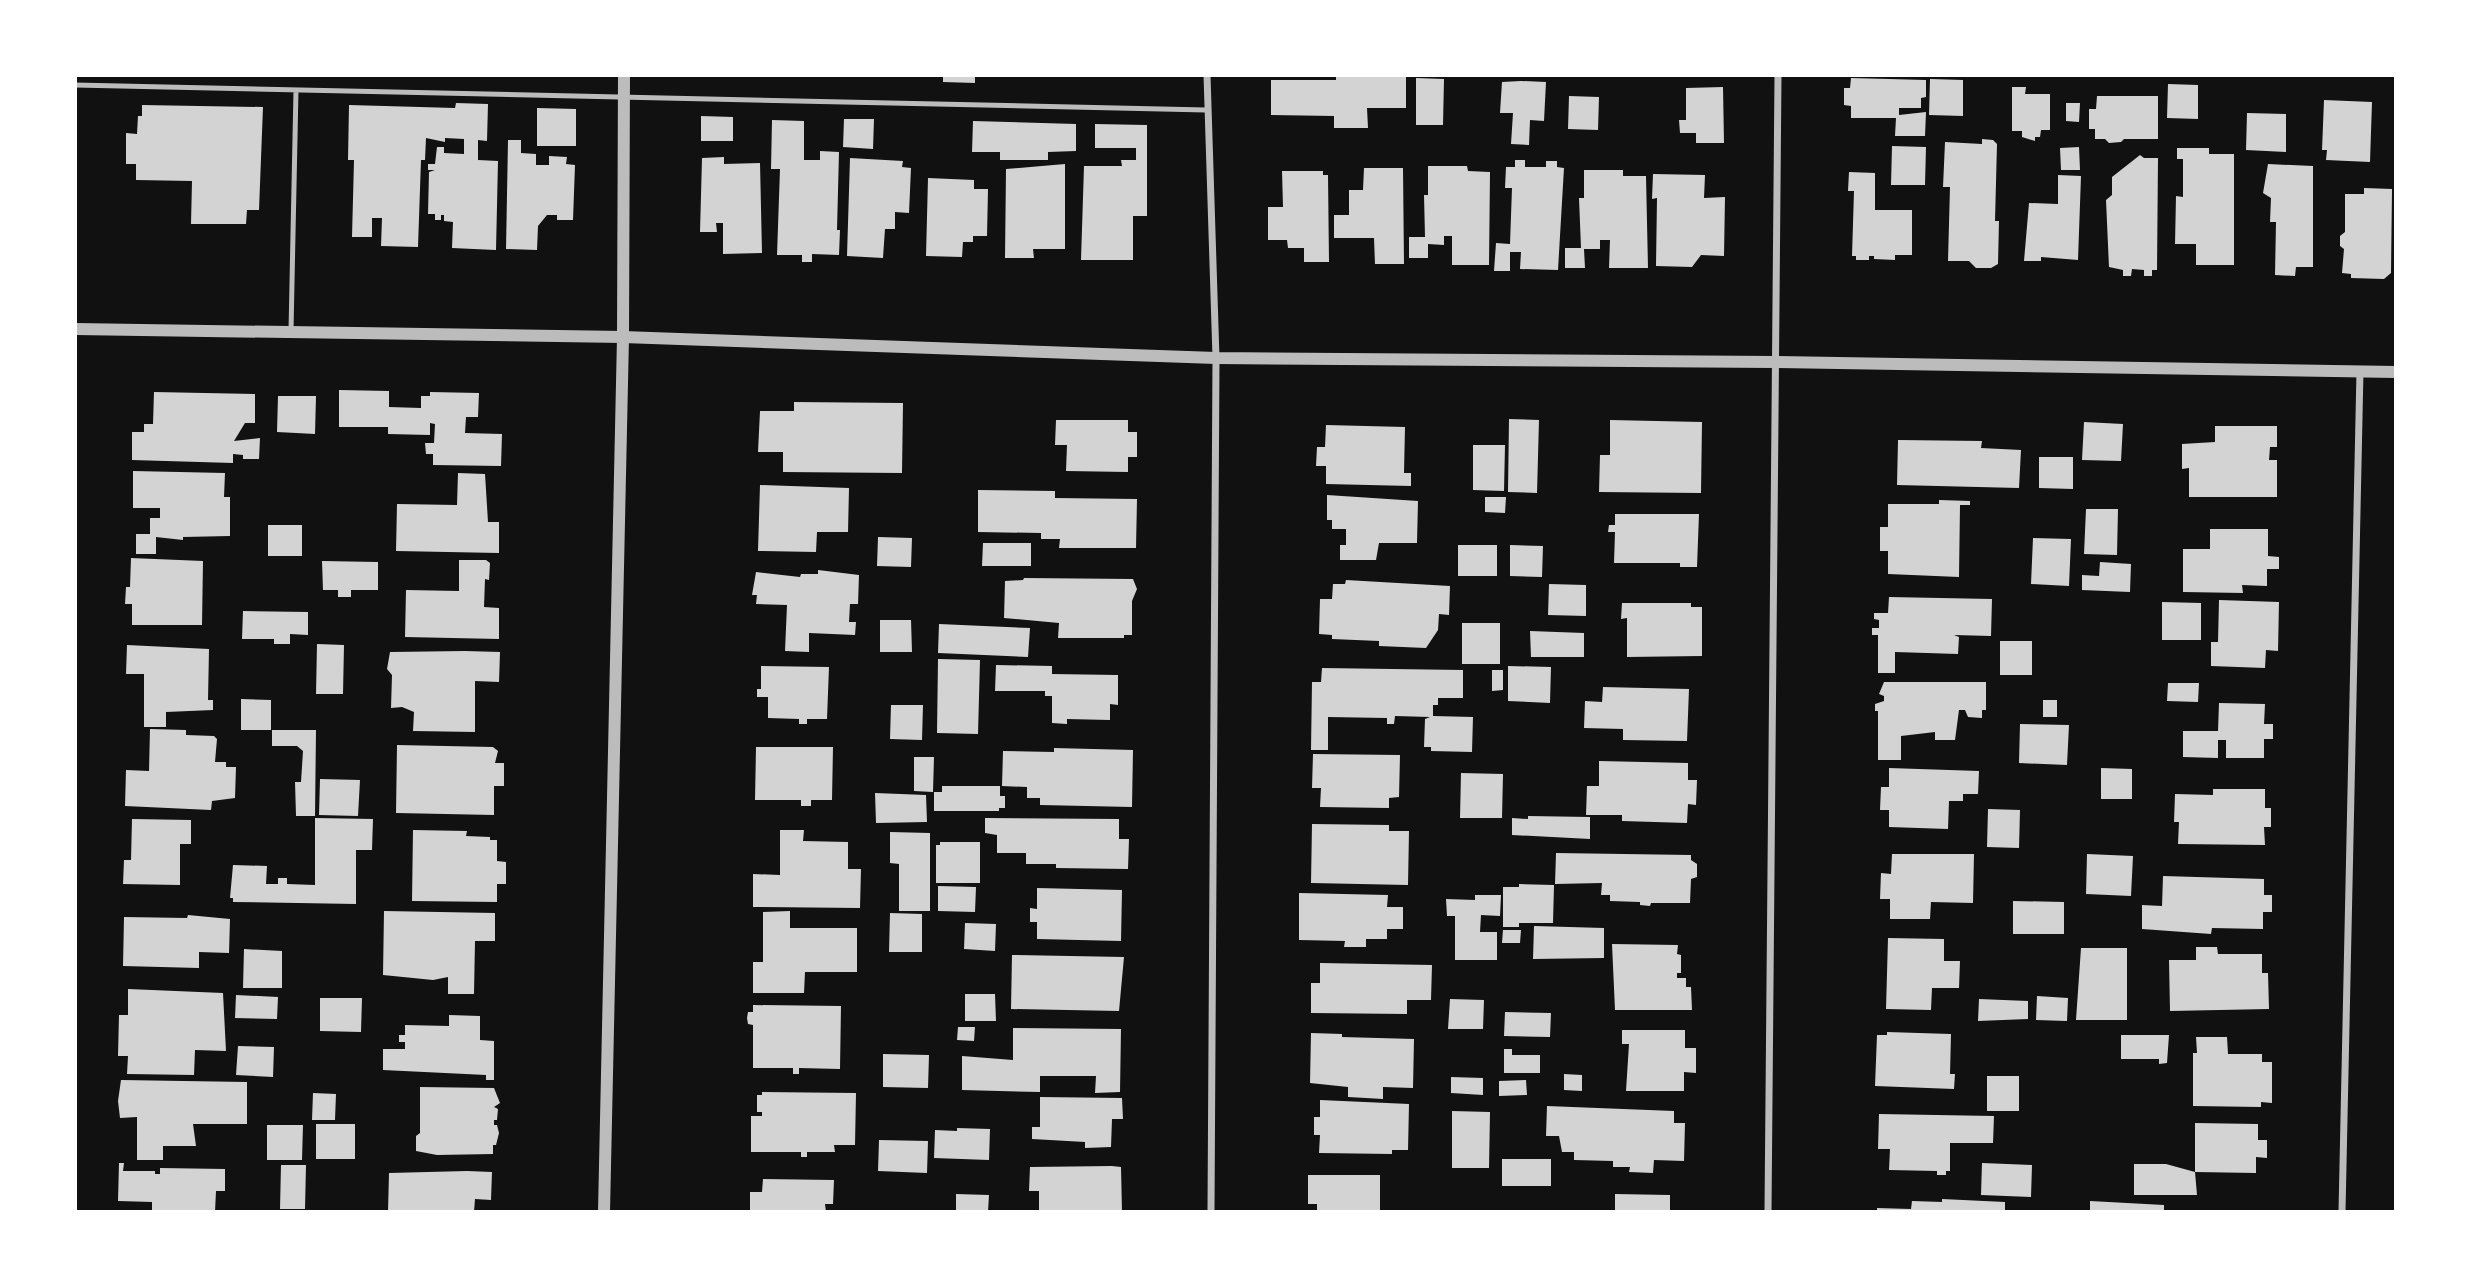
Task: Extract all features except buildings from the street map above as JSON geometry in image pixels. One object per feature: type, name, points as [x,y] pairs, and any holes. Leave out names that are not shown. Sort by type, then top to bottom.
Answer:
[{"type":"street","points":[[604,1212],[623,337],[624,75]]},
{"type":"street","points":[[1207,75],[1206,110],[1216,358],[1211,1212]]},
{"type":"street","points":[[1768,1212],[1778,75]]},
{"type":"street","points":[[75,329],[623,337],[1216,358],[1774,362],[2396,372]]},
{"type":"street","points":[[2342,1212],[2360,372]]},
{"type":"lane","points":[[75,85],[1206,110]]},
{"type":"lane","points":[[291,332],[296,89]]}]
